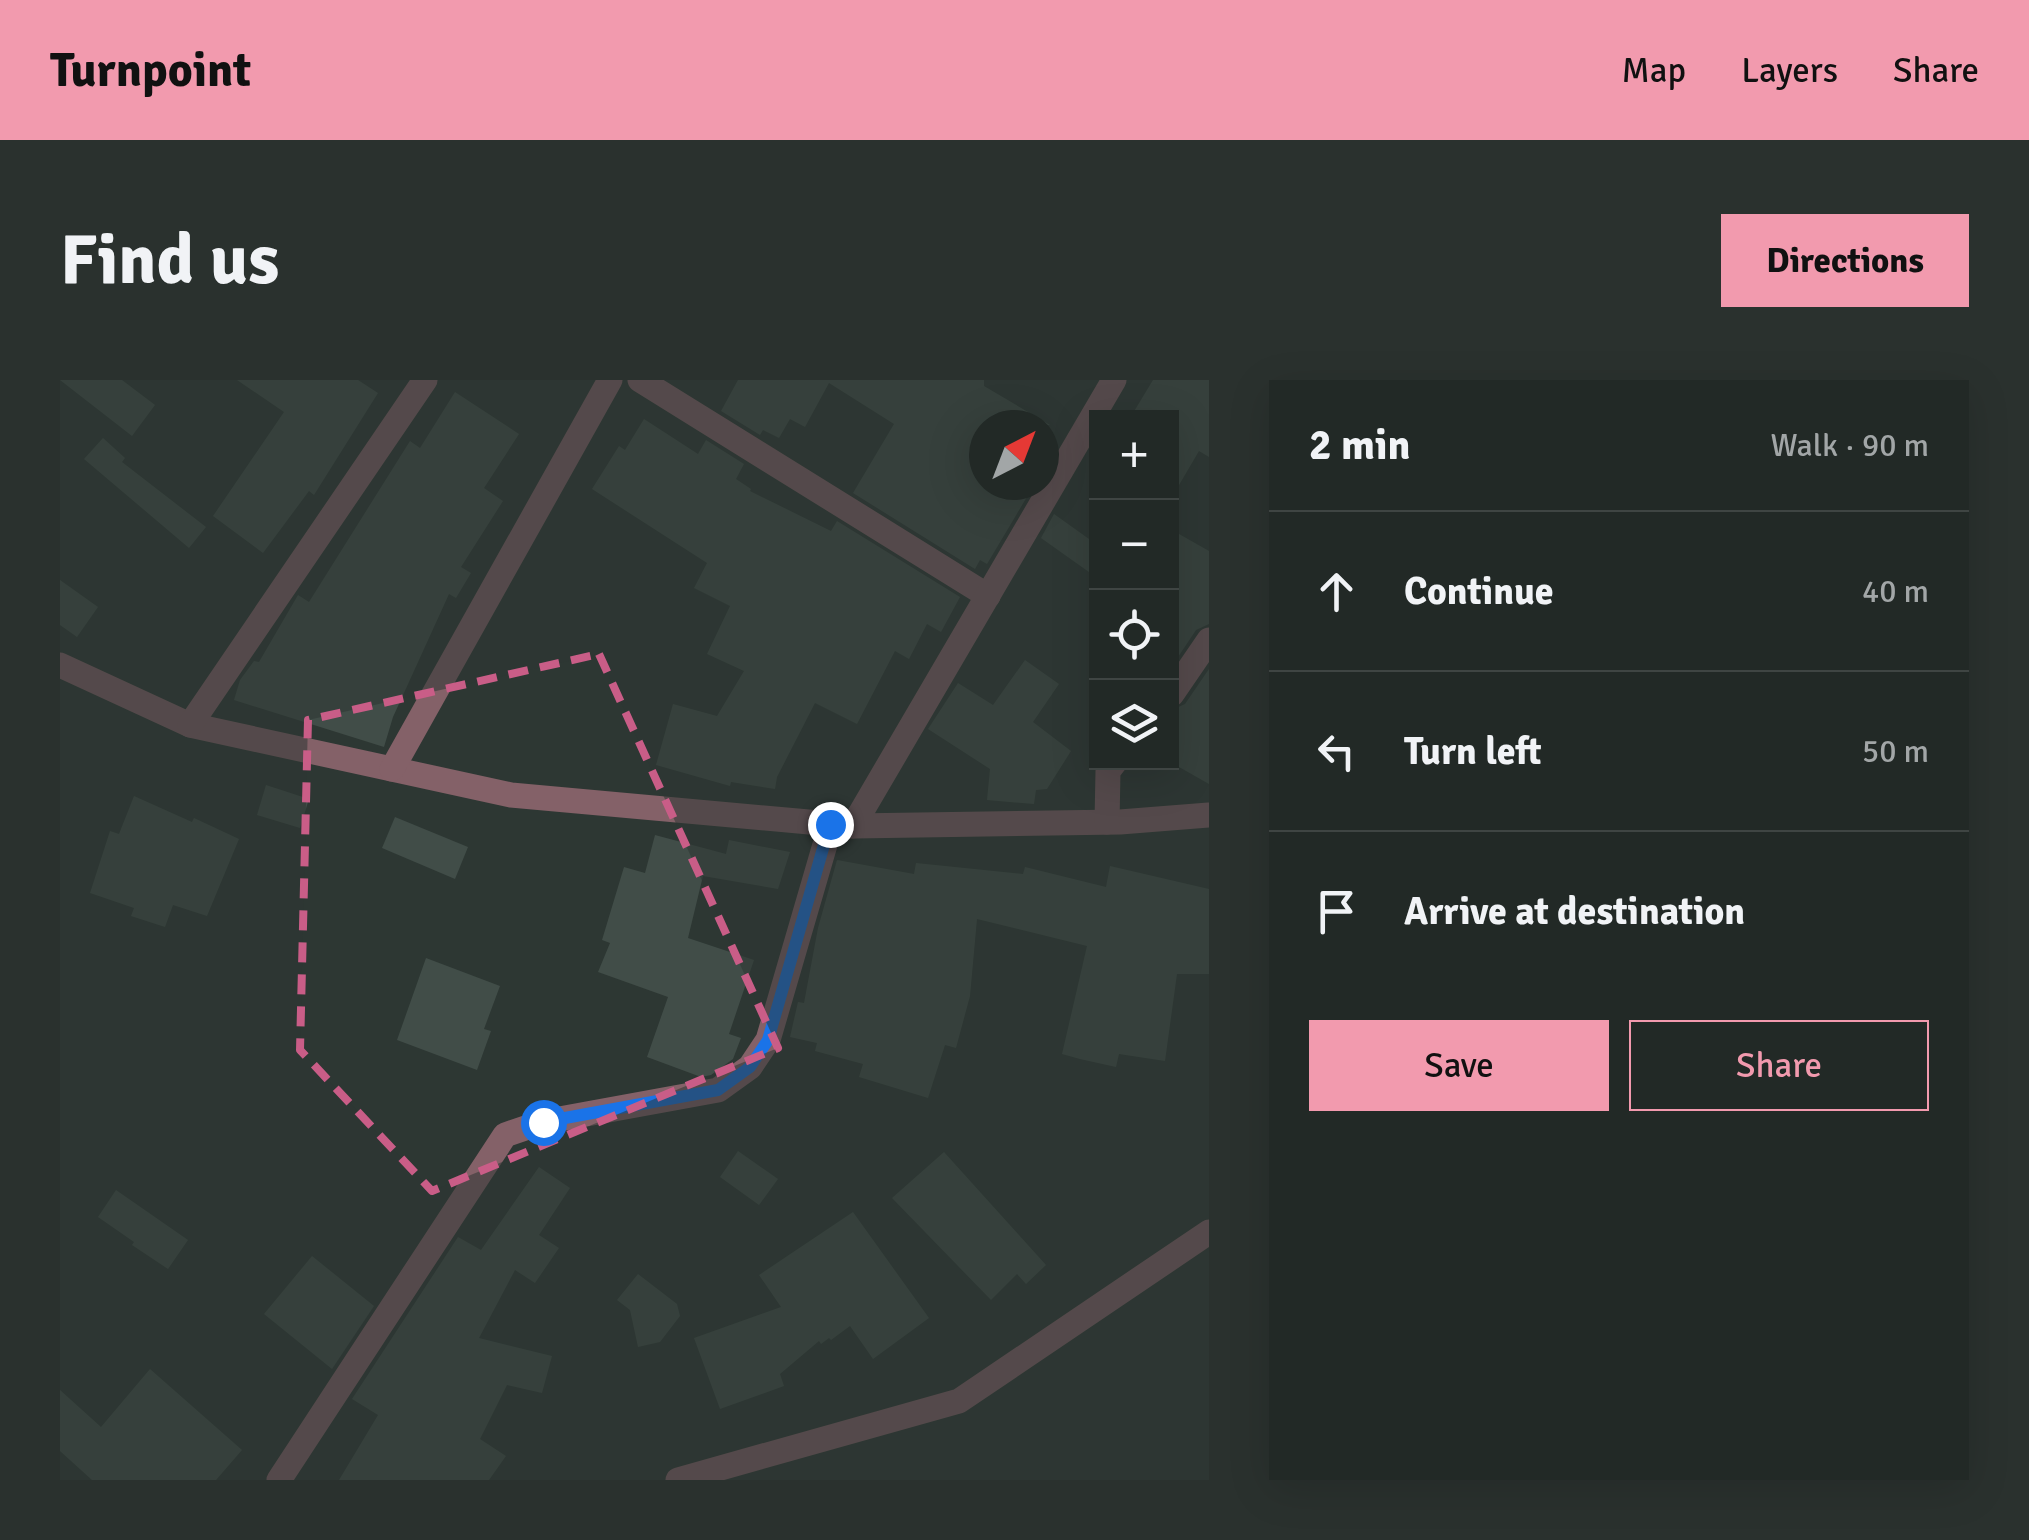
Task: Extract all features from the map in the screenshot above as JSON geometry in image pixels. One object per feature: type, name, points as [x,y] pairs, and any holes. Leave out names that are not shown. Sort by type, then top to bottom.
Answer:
[{"type":"street","points":[[190,724],[426,380]]},
{"type":"street","points":[[392,769],[610,380]]},
{"type":"street","points":[[640,380],[988,596]]},
{"type":"street","points":[[278,1480],[505,1135],[543,1122],[718,1090],[750,1067],[768,1040],[842,825],[988,596],[1114,380]]},
{"type":"street","points":[[1179,684],[1209,640]]},
{"type":"street","points":[[60,665],[190,724],[511,796],[842,825],[1107,822],[1209,815]]},
{"type":"street","points":[[1107,822],[1109,770]]},
{"type":"street","points":[[678,1480],[960,1401],[1209,1232]]},
{"type":"highlighted area","points":[[599,654],[778,1048],[432,1191],[300,1050],[308,720]]},
{"type":"building","points":[[60,380],[122,380],[155,405],[132,436]]},
{"type":"building","points":[[237,380],[358,380],[378,393],[314,495],[309,491],[263,553],[213,516],[284,412]]},
{"type":"building","points":[[738,380],[984,380],[984,386],[1025,410],[969,410],[969,500],[1025,500],[987,564],[980,560],[975,569],[853,493],[894,424],[829,383],[805,427],[790,419],[779,438],[763,430],[760,435],[721,411]]},
{"type":"building","points":[[1153,380],[1209,380],[1209,457],[1199,451],[1179,485],[1179,410],[1135,410]]},
{"type":"building","points":[[455,392],[519,434],[484,488],[503,501],[461,567],[471,573],[456,598],[449,594],[393,717],[384,747],[234,700],[240,680],[254,661],[259,662],[298,595],[309,602],[410,441],[420,448]]},
{"type":"building","points":[[644,419],[698,454],[706,440],[744,464],[736,479],[750,491],[831,531],[837,521],[960,597],[941,632],[927,624],[909,659],[895,651],[857,724],[815,703],[777,777],[775,789],[731,782],[730,786],[656,765],[673,704],[717,716],[744,671],[707,654],[730,606],[694,588],[707,563],[592,489],[619,446],[625,450]]},
{"type":"building","points":[[103,438],[125,458],[122,462],[206,527],[189,548],[84,459]]},
{"type":"building","points":[[1054,514],[1089,539],[1089,572],[1041,538]]},
{"type":"building","points":[[1179,534],[1209,551],[1209,624],[1196,630],[1179,656]]},
{"type":"building","points":[[60,580],[98,607],[77,637],[60,625]]},
{"type":"building","points":[[1025,660],[1059,684],[1033,722],[1071,751],[1047,789],[1036,790],[1034,804],[987,800],[990,769],[928,729],[958,683],[993,705]]},
{"type":"building","points":[[1209,669],[1209,784],[1179,767],[1179,707]]},
{"type":"building","points":[[266,785],[309,799],[300,828],[257,815]]},
{"type":"building","points":[[134,796],[239,839],[207,916],[173,905],[165,927],[131,916],[134,908],[90,893],[110,831],[119,834]]},
{"type":"building","points":[[395,817],[468,847],[455,879],[382,848]]},
{"type":"building","points":[[655,835],[726,854],[729,840],[790,852],[778,889],[703,876],[688,938],[754,960],[729,1034],[741,1038],[733,1059],[711,1075],[701,1077],[647,1057],[668,997],[598,972],[610,943],[602,940],[624,867],[645,873]]},
{"type":"building","points":[[837,860],[914,874],[916,863],[1023,874],[1025,867],[1106,887],[1110,866],[1209,889],[1209,974],[1177,974],[1165,1061],[1119,1054],[1116,1067],[1080,1059],[1062,1054],[1087,946],[977,919],[970,996],[956,1048],[945,1045],[928,1098],[859,1077],[863,1064],[815,1051],[817,1043],[790,1037],[798,1002],[804,1003],[818,928]]},
{"type":"building","points":[[426,958],[500,986],[484,1029],[491,1031],[477,1070],[397,1040]]},
{"type":"building","points":[[738,1151],[778,1179],[759,1205],[720,1177]]},
{"type":"building","points":[[944,1152],[1046,1265],[1026,1284],[1017,1274],[991,1300],[892,1198]]},
{"type":"building","points":[[539,1167],[570,1188],[539,1235],[559,1248],[535,1283],[515,1270],[479,1338],[552,1356],[542,1393],[507,1385],[480,1439],[506,1456],[489,1480],[339,1480],[378,1415],[352,1399],[458,1237],[481,1250]]},
{"type":"building","points":[[116,1190],[188,1240],[168,1269],[98,1217]]},
{"type":"building","points":[[853,1212],[929,1318],[873,1359],[850,1326],[831,1340],[821,1344],[819,1341],[780,1374],[784,1386],[720,1409],[694,1338],[781,1307],[759,1275]]},
{"type":"building","points":[[312,1256],[374,1306],[332,1369],[264,1314]]},
{"type":"building","points":[[638,1274],[677,1304],[680,1316],[660,1342],[638,1347],[630,1310],[617,1300]]},
{"type":"building","points":[[150,1369],[242,1450],[216,1480],[92,1480],[60,1451],[60,1390],[101,1427]]},
{"type":"route","points":[[543,1122],[718,1090],[750,1067],[768,1040],[830,824]]}]
